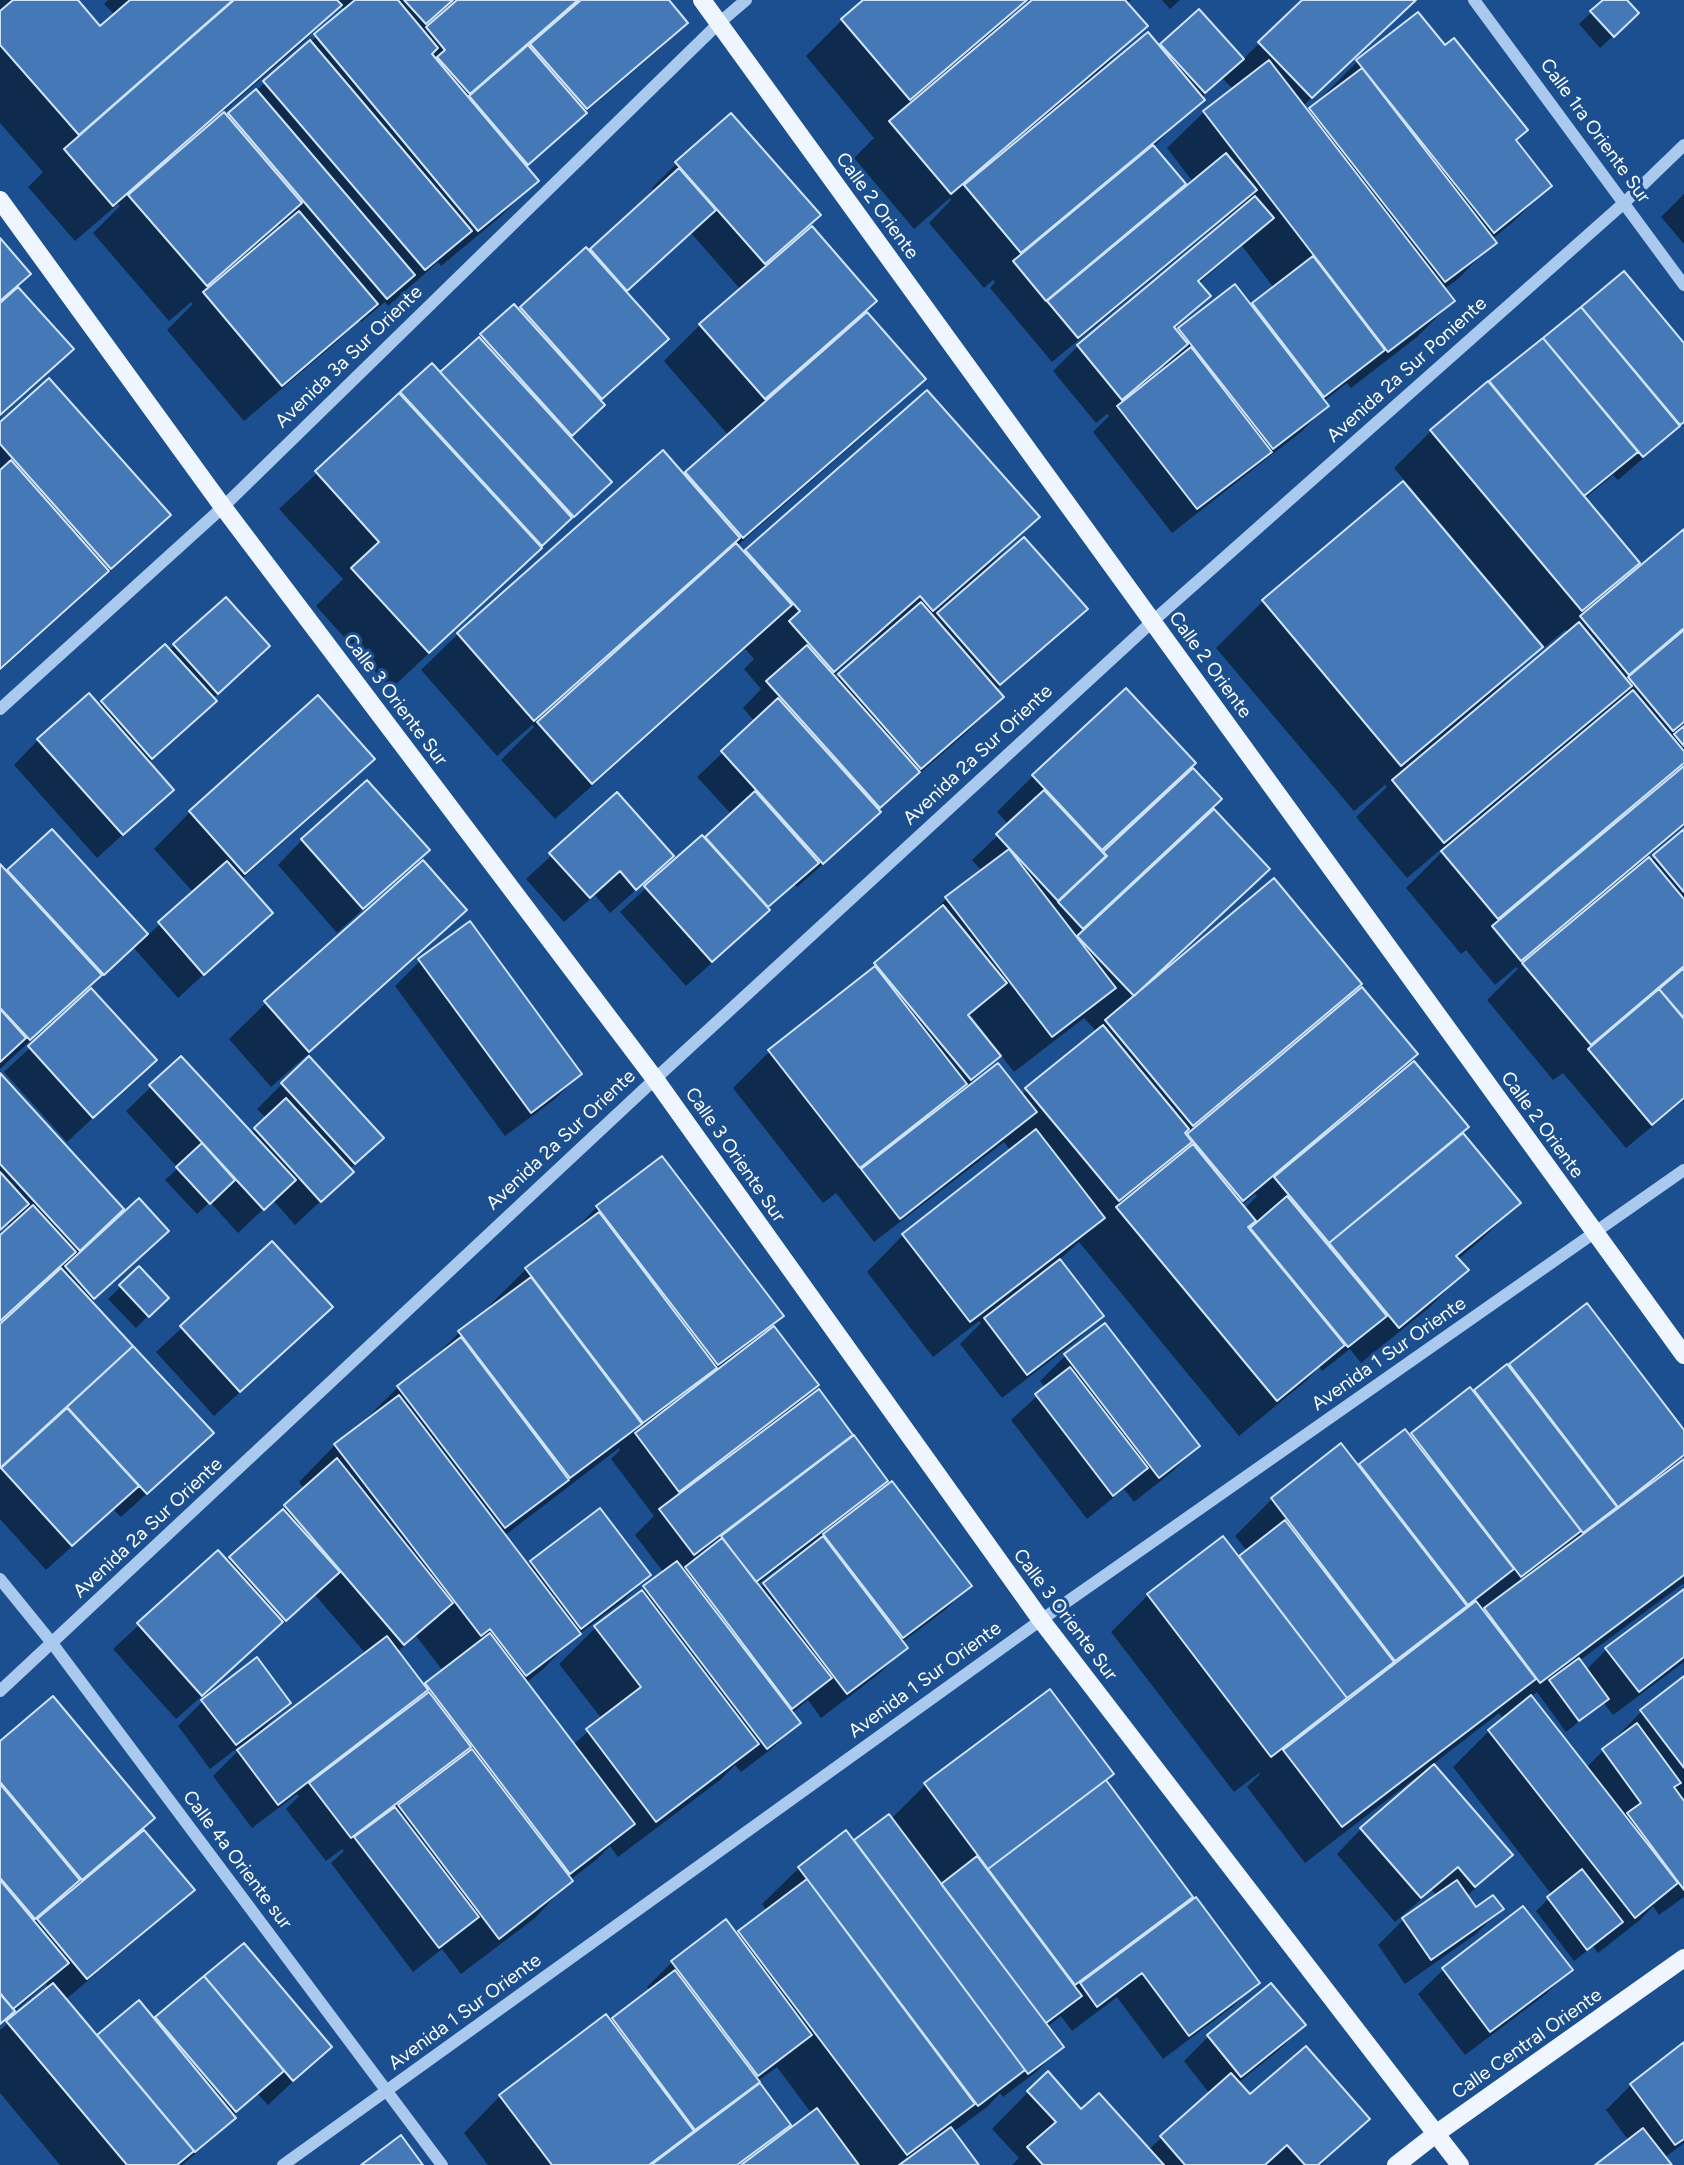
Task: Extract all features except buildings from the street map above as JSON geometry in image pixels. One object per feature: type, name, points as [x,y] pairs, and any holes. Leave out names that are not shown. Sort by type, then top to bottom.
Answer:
[{"type":"main road","name":"Calle 2 Oriente","points":[[702,0],[1684,1355]]},
{"type":"main road","name":"Calle 3 Oriente Sur","points":[[0,200],[223,507],[655,1079],[1041,1620],[1460,2165]]},
{"type":"main road","name":"Calle Central Oriente","points":[[1396,2165],[1684,1958]]},
{"type":"street","name":"Avenida 3a Sur Oriente","points":[[0,709],[223,507],[718,24],[746,0]]},
{"type":"street","name":"Calle 1ra Oriente Sur","points":[[1474,0],[1684,285]]},
{"type":"street","name":"Avenida 2a Sur Poniente","points":[[1153,621],[1624,203],[1684,145]]},
{"type":"street","name":"Avenida 2a Sur Oriente","points":[[0,1691],[655,1079],[1153,621]]},
{"type":"street","name":"Avenida 1 Sur Oriente","points":[[283,2165],[1041,1620],[1684,1170]]},
{"type":"street","name":"Calle 4a Oriente sur","points":[[0,1579],[52,1643],[442,2165]]}]
